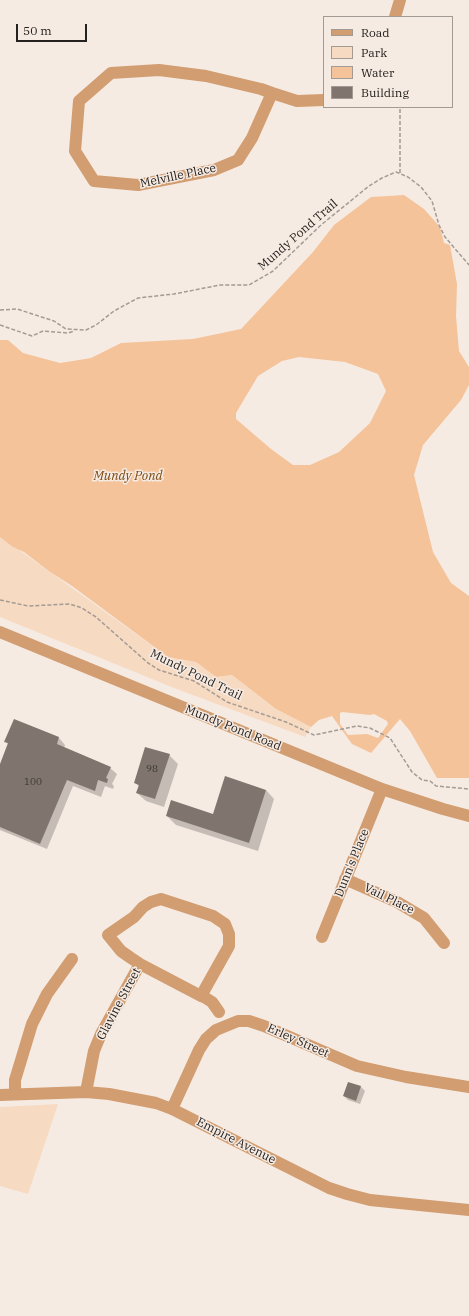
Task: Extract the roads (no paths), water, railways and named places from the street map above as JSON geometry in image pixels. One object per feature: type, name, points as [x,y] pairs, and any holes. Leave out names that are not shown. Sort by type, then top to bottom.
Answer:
[{"type":"street","points":[[394,16],[400,0]]},
{"type":"street","name":"Melville Place","points":[[272,93],[252,138],[238,160],[214,170],[138,185],[94,182],[75,151],[80,101],[111,73],[159,70],[206,76],[272,93],[297,101],[323,100]]},
{"type":"street","name":"Mundy Pond Road","points":[[0,632],[382,789],[469,816]]},
{"type":"street","name":"Dunn's Place","points":[[322,937],[382,789]]},
{"type":"street","name":"Vail Place","points":[[345,879],[398,902],[424,918],[444,943]]},
{"type":"street","points":[[201,996],[229,946],[229,934],[225,924],[214,916],[161,899],[151,902],[143,907],[134,918],[108,935],[121,951],[140,964],[212,1002],[219,1012]]},
{"type":"street","points":[[15,1094],[15,1080],[32,1024],[47,994],[72,960]]},
{"type":"street","name":"Glavine Street","points":[[86,1092],[94,1051],[101,1034],[140,964]]},
{"type":"street","name":"Erley Street","points":[[172,1109],[199,1050],[206,1039],[216,1030],[238,1021],[249,1021],[264,1026],[363,1067],[469,1087]]},
{"type":"street","name":"Empire Avenue","points":[[0,1095],[86,1092],[136,1098],[172,1109],[277,1162],[341,1192],[370,1200],[469,1210]]},
{"type":"water","name":"Mundy Pond","points":[[404,195],[424,209],[440,227],[444,243],[450,245],[457,284],[456,316],[459,351],[469,367],[469,385],[461,400],[423,445],[414,475],[433,552],[451,583],[469,596],[469,778],[437,778],[410,731],[400,719],[371,753],[352,744],[332,716],[319,720],[311,727],[276,709],[232,675],[216,677],[196,662],[168,657],[72,586],[0,537],[0,340],[8,340],[23,353],[60,363],[91,358],[121,343],[193,339],[241,329],[313,252],[334,225],[371,197]],"holes":[[[299,357],[345,362],[378,374],[386,391],[370,423],[339,452],[310,465],[293,465],[271,449],[236,419],[236,413],[258,376],[282,361]],[[340,713],[370,715],[374,714],[387,721],[388,724],[378,738],[367,734],[348,735],[340,724]]]}]
